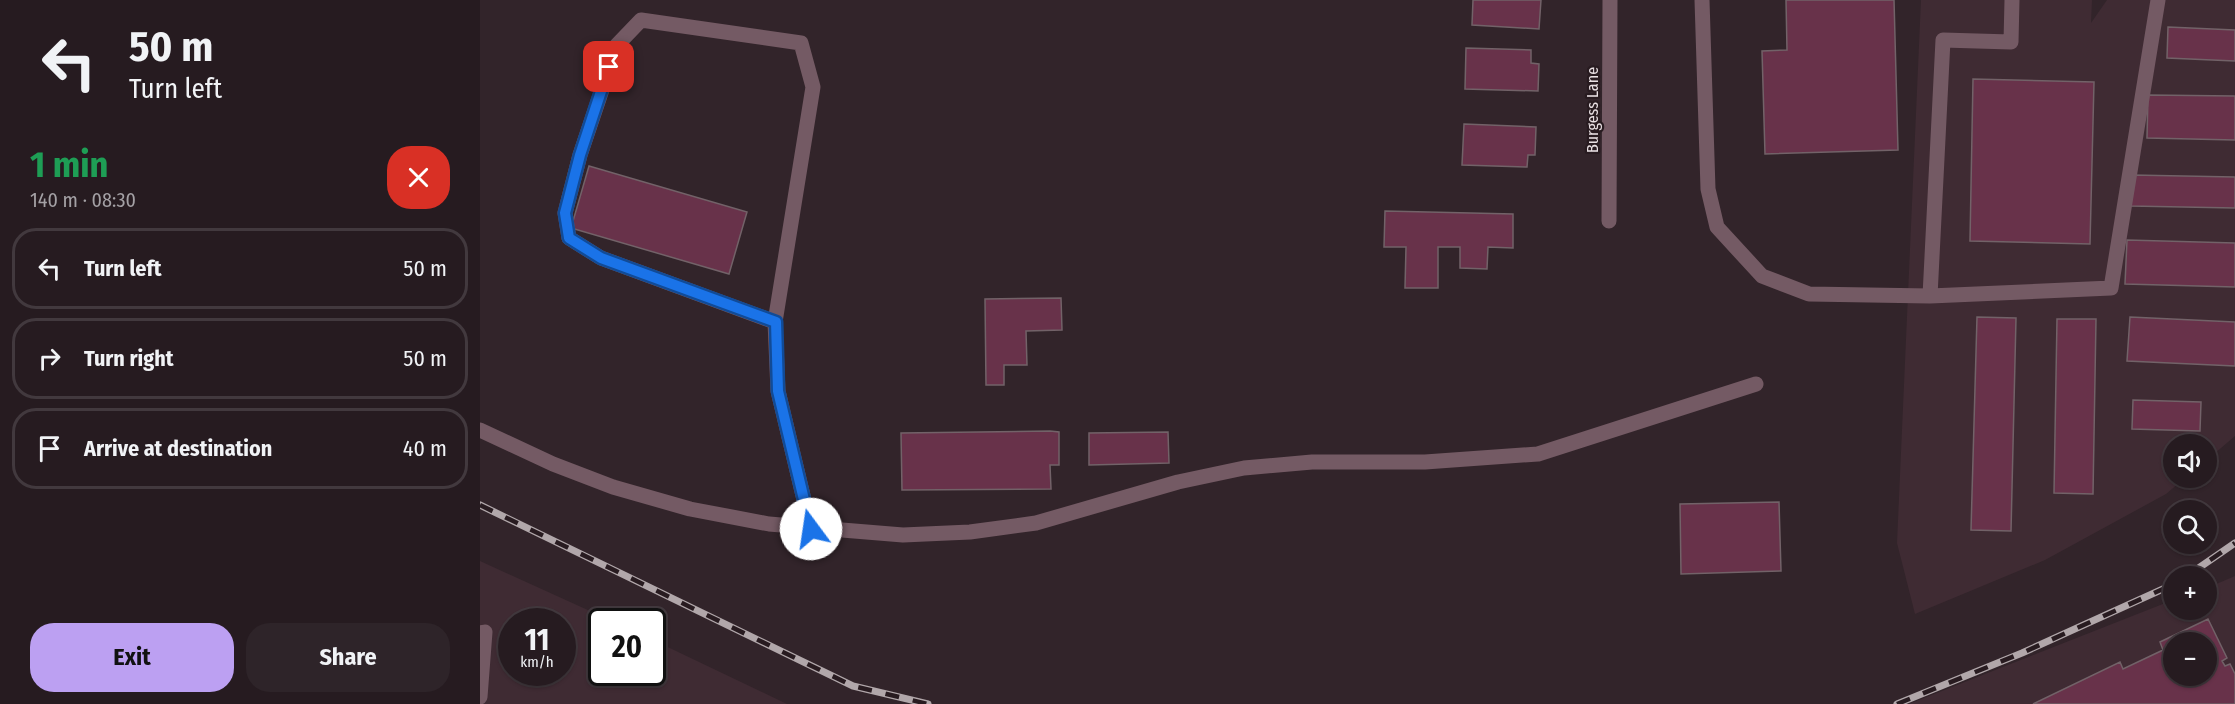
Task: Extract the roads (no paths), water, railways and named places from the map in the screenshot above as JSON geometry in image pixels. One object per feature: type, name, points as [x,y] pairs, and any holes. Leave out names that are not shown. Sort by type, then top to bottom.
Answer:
[{"type":"street","name":"Burgess Lane","points":[[1609,221],[1610,0]]},
{"type":"street","points":[[1702,0],[1708,189],[1717,227],[1762,276],[1809,294],[1930,296],[2111,288],[2158,0]]},
{"type":"street","points":[[1930,296],[1943,40],[2011,42],[2012,0]]},
{"type":"street","points":[[776,322],[601,258],[569,238],[565,213],[580,155],[617,45],[641,20],[801,43],[813,87],[776,322],[778,391],[811,529]]},
{"type":"street","points":[[480,430],[553,464],[613,487],[690,509],[769,524],[903,535],[970,532],[1036,523],[1178,482],[1244,468],[1311,462],[1425,462],[1538,454],[1756,384]]},
{"type":"street","points":[[480,633],[485,632],[480,697]]},
{"type":"railway","points":[[480,505],[853,686],[928,704]]},
{"type":"railway","points":[[2202,566],[2235,543]]},
{"type":"railway","points":[[1897,704],[2022,653],[2163,589]]}]
